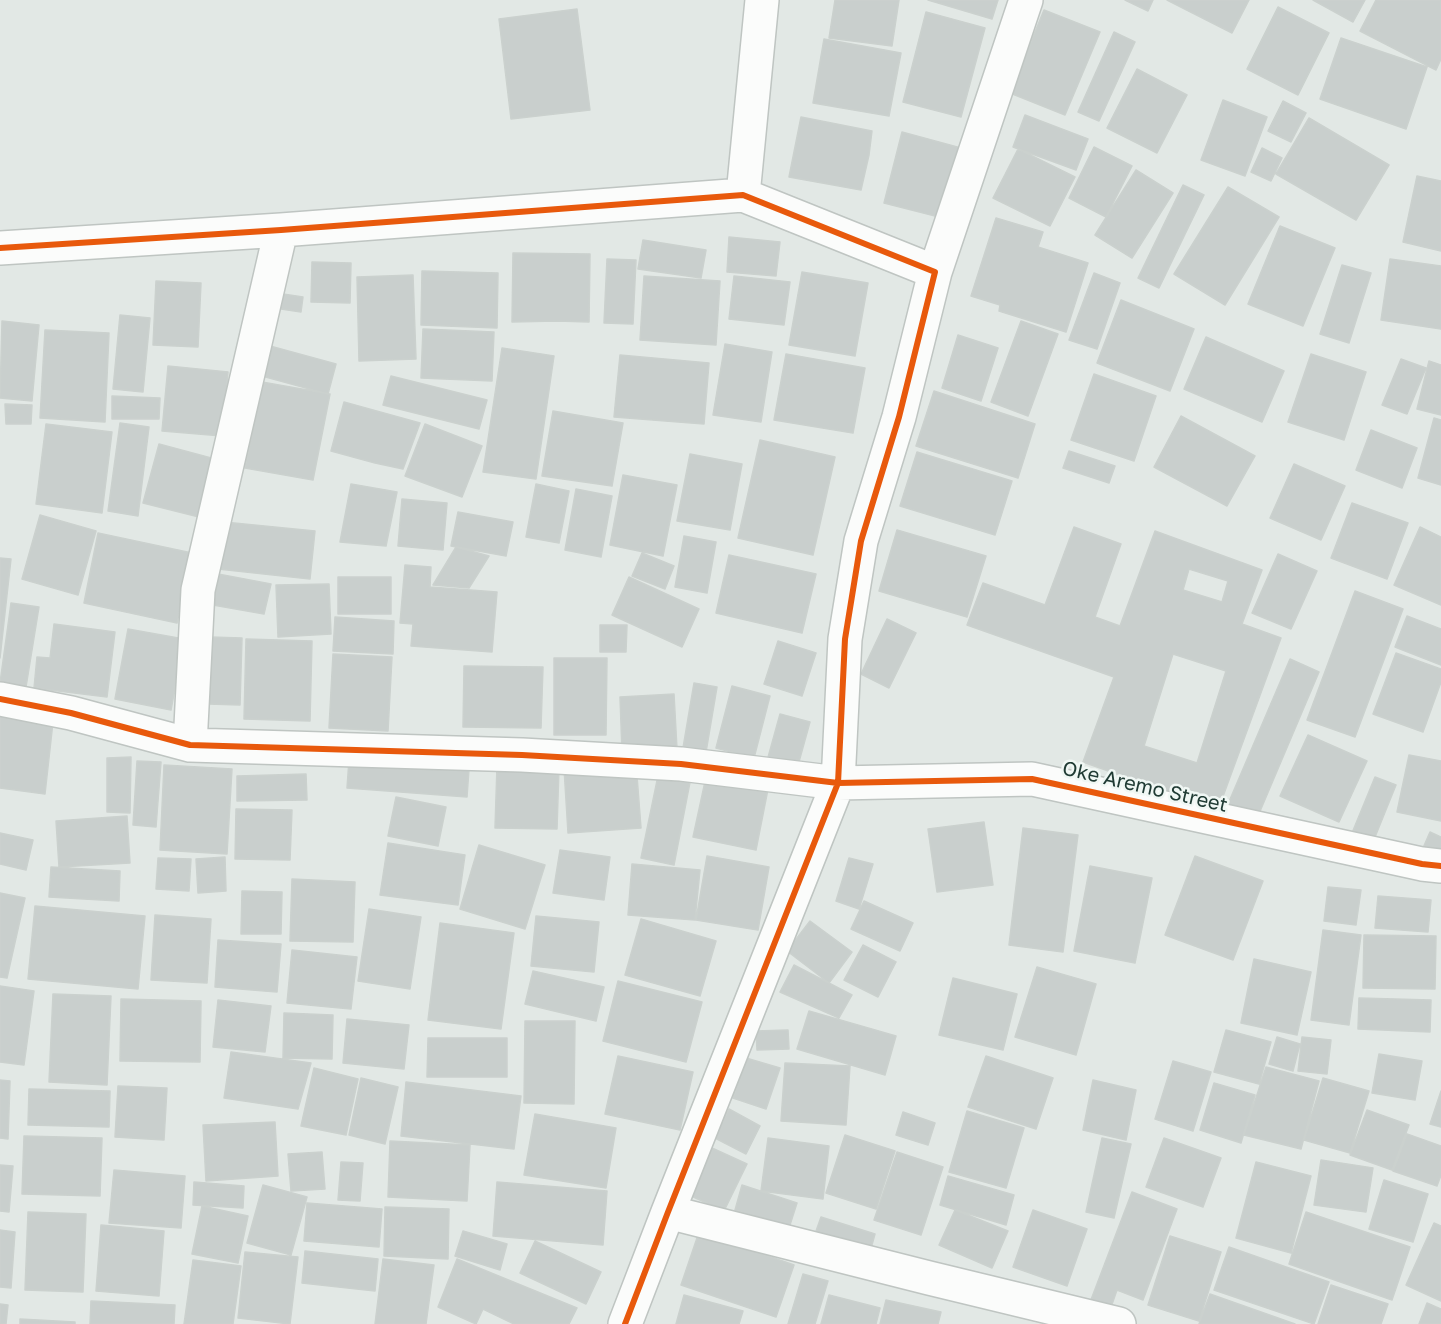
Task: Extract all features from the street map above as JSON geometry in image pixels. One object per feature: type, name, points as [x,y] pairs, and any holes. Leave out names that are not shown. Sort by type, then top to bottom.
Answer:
[{"type":"street","points":[[743,195],[762,0]]},
{"type":"street","points":[[625,1324],[838,783],[845,639],[861,541],[899,417],[935,272],[1026,0]]},
{"type":"street","points":[[0,248],[280,231],[743,195],[935,272]]},
{"type":"street","points":[[190,745],[198,590],[280,231]]},
{"type":"street","name":"Oke Aremo Street","points":[[0,699],[71,712],[190,745],[511,754],[670,763],[838,783],[1032,779],[1285,835],[1441,866]]},
{"type":"street","points":[[668,1212],[1119,1324]]},
{"type":"building","points":[[835,0],[899,0],[892,46],[829,38]]},
{"type":"building","points":[[928,0],[998,0],[992,19]]},
{"type":"building","points":[[1125,0],[1153,0],[1148,11]]},
{"type":"building","points":[[1167,0],[1249,0],[1232,33]]},
{"type":"building","points":[[1313,0],[1365,0],[1353,22]]},
{"type":"building","points":[[1376,0],[1441,0],[1441,59],[1436,70],[1360,31]]},
{"type":"building","points":[[1278,7],[1329,33],[1298,95],[1247,69]]},
{"type":"building","points":[[577,9],[590,110],[511,119],[499,19]]},
{"type":"building","points":[[1044,10],[1100,32],[1065,115],[1010,93]]},
{"type":"building","points":[[926,12],[985,28],[961,117],[903,102]]},
{"type":"building","points":[[1114,32],[1135,42],[1099,121],[1078,112]]},
{"type":"building","points":[[1341,38],[1427,67],[1406,129],[1320,99]]},
{"type":"building","points":[[824,39],[901,53],[889,116],[813,103]]},
{"type":"building","points":[[1137,69],[1187,95],[1157,153],[1107,128]]},
{"type":"building","points":[[1223,100],[1267,117],[1245,176],[1201,160]]},
{"type":"building","points":[[1283,101],[1306,113],[1291,142],[1268,131]]},
{"type":"building","points":[[1025,115],[1088,139],[1076,170],[1013,147]]},
{"type":"building","points":[[801,117],[872,131],[861,190],[789,177]]},
{"type":"building","points":[[1309,118],[1389,165],[1356,220],[1276,174]]},
{"type":"building","points":[[902,132],[961,148],[943,218],[884,203]]},
{"type":"building","points":[[1094,147],[1132,166],[1106,217],[1069,198]]},
{"type":"building","points":[[1262,148],[1282,158],[1271,181],[1251,172]]},
{"type":"building","points":[[1018,149],[1075,177],[1050,226],[993,198]]},
{"type":"building","points":[[1136,170],[1173,193],[1132,258],[1095,235]]},
{"type":"building","points":[[1417,176],[1441,181],[1441,251],[1403,242]]},
{"type":"building","points":[[1183,185],[1204,195],[1159,288],[1138,278]]},
{"type":"building","points":[[1228,187],[1279,217],[1225,305],[1174,274]]},
{"type":"building","points":[[996,218],[1043,232],[1038,247],[1088,263],[1066,332],[999,311],[1000,305],[971,296]]},
{"type":"building","points":[[1280,226],[1335,248],[1303,326],[1248,304]]},
{"type":"building","points":[[729,237],[780,242],[776,276],[727,272]]},
{"type":"building","points":[[643,240],[706,250],[701,278],[638,269]]},
{"type":"building","points":[[513,253],[590,254],[589,322],[512,322]]},
{"type":"building","points":[[607,259],[636,260],[633,324],[604,323]]},
{"type":"building","points":[[1390,259],[1441,266],[1441,329],[1381,320]]},
{"type":"building","points":[[312,262],[351,263],[350,303],[311,302]]},
{"type":"building","points":[[1342,265],[1371,273],[1349,343],[1320,334]]},
{"type":"building","points":[[422,271],[498,273],[497,328],[421,325]]},
{"type":"building","points":[[802,272],[868,283],[855,356],[789,345]]},
{"type":"building","points":[[1094,273],[1120,283],[1097,349],[1069,340]]},
{"type":"building","points":[[413,275],[416,359],[359,361],[357,277]]},
{"type":"building","points":[[644,276],[720,281],[716,345],[640,340]]},
{"type":"building","points":[[734,276],[790,282],[784,325],[729,319]]},
{"type":"building","points":[[156,281],[201,283],[198,347],[153,345]]},
{"type":"building","points":[[283,294],[303,297],[301,312],[281,309]]},
{"type":"building","points":[[1121,300],[1194,329],[1170,391],[1097,363]]},
{"type":"building","points":[[120,315],[150,318],[143,392],[113,389]]},
{"type":"building","points":[[2,321],[39,325],[32,401],[0,398]]},
{"type":"building","points":[[1021,321],[1058,334],[1028,416],[991,402]]},
{"type":"building","points":[[423,329],[494,332],[492,381],[421,378]]},
{"type":"building","points":[[45,330],[109,333],[105,422],[40,418]]},
{"type":"building","points":[[958,335],[998,348],[981,401],[942,388]]},
{"type":"building","points":[[1206,337],[1284,371],[1262,422],[1184,389]]},
{"type":"building","points":[[725,344],[772,352],[761,422],[713,415]]},
{"type":"building","points":[[270,346],[336,364],[328,394],[262,376]]},
{"type":"building","points":[[502,348],[554,356],[536,479],[483,472]]},
{"type":"building","points":[[786,354],[865,368],[853,433],[774,420]]},
{"type":"building","points":[[1311,354],[1366,372],[1344,440],[1288,422]]},
{"type":"building","points":[[620,355],[709,363],[704,424],[614,417]]},
{"type":"building","points":[[1401,359],[1426,368],[1407,414],[1382,405]]},
{"type":"building","points":[[1429,361],[1441,365],[1441,415],[1417,409]]},
{"type":"building","points":[[168,366],[228,372],[222,436],[162,431]]},
{"type":"building","points":[[1094,374],[1156,396],[1134,461],[1071,440]]},
{"type":"building","points":[[391,376],[487,400],[479,429],[383,405]]},
{"type":"building","points":[[262,382],[330,394],[313,480],[245,468]]},
{"type":"building","points":[[934,391],[1035,424],[1018,478],[916,446]]},
{"type":"building","points":[[112,396],[160,398],[159,419],[112,419]]},
{"type":"building","points":[[344,402],[420,423],[403,469],[331,451]]},
{"type":"building","points":[[5,404],[32,405],[31,424],[6,424]]},
{"type":"building","points":[[553,411],[623,423],[612,486],[542,476]]},
{"type":"building","points":[[1181,416],[1255,456],[1227,506],[1154,467]]},
{"type":"building","points":[[1434,418],[1441,420],[1441,485],[1418,478]]},
{"type":"building","points":[[120,423],[149,427],[138,516],[108,511]]},
{"type":"building","points":[[46,424],[112,432],[102,513],[36,504]]},
{"type":"building","points":[[425,424],[482,446],[462,497],[405,476]]},
{"type":"building","points":[[1371,430],[1417,448],[1402,488],[1356,470]]},
{"type":"building","points":[[760,440],[835,457],[813,555],[738,538]]},
{"type":"building","points":[[159,444],[215,459],[199,517],[143,503]]},
{"type":"building","points":[[1069,451],[1115,466],[1109,483],[1063,468]]},
{"type":"building","points":[[917,452],[1012,481],[995,535],[900,506]]},
{"type":"building","points":[[690,454],[742,464],[730,530],[677,521]]},
{"type":"building","points":[[1294,464],[1345,486],[1321,540],[1270,518]]},
{"type":"building","points":[[623,475],[677,485],[663,556],[610,545]]},
{"type":"building","points":[[351,484],[397,492],[386,546],[340,542]]},
{"type":"building","points":[[536,484],[569,491],[559,543],[526,537]]},
{"type":"building","points":[[576,489],[612,496],[601,557],[565,550]]},
{"type":"building","points":[[402,499],[447,503],[443,550],[398,546]]},
{"type":"building","points":[[1352,503],[1408,523],[1387,579],[1331,558]]},
{"type":"building","points":[[458,512],[513,522],[506,556],[451,546]]},
{"type":"building","points":[[40,515],[96,531],[78,595],[22,579]]},
{"type":"building","points":[[224,522],[315,531],[310,579],[218,569]]},
{"type":"building","points":[[1074,527],[1121,544],[1095,617],[1120,626],[1155,531],[1262,570],[1242,624],[1281,638],[1218,810],[1083,762],[1114,677],[967,625],[983,583],[1045,605]],"holes":[[[1189,569],[1228,581],[1222,602],[1183,590]],[[1173,654],[1226,671],[1197,763],[1144,746]]]},
{"type":"building","points":[[1420,527],[1441,537],[1441,605],[1394,585]]},
{"type":"building","points":[[897,530],[986,556],[967,617],[879,591]]},
{"type":"building","points":[[98,533],[192,553],[177,623],[84,603]]},
{"type":"building","points":[[684,536],[716,542],[707,593],[675,587]]},
{"type":"building","points":[[456,547],[489,556],[469,588],[433,585]]},
{"type":"building","points":[[642,553],[674,566],[665,589],[632,576]]},
{"type":"building","points":[[1278,554],[1317,571],[1291,629],[1252,613]]},
{"type":"building","points":[[729,555],[816,574],[802,633],[716,613]]},
{"type":"building","points":[[0,558],[11,559],[0,658]]},
{"type":"building","points":[[405,565],[431,567],[430,587],[497,592],[492,652],[411,646],[413,624],[400,623]]},
{"type":"building","points":[[218,574],[271,584],[264,614],[213,605]]},
{"type":"building","points":[[338,577],[391,577],[391,614],[338,614]]},
{"type":"building","points":[[629,577],[699,609],[682,647],[612,615]]},
{"type":"building","points":[[329,584],[331,634],[278,637],[276,585]]},
{"type":"building","points":[[1355,591],[1403,609],[1355,737],[1307,720]]},
{"type":"building","points":[[11,603],[39,607],[26,687],[0,683]]},
{"type":"building","points":[[1407,616],[1441,629],[1441,665],[1395,647]]},
{"type":"building","points":[[335,617],[394,621],[393,654],[333,651]]},
{"type":"building","points":[[887,619],[916,633],[889,688],[861,674]]},
{"type":"building","points":[[54,624],[115,632],[107,697],[34,688],[37,657],[50,658]]},
{"type":"building","points":[[600,625],[627,625],[626,652],[600,652]]},
{"type":"building","points":[[128,629],[184,639],[171,710],[115,699]]},
{"type":"building","points":[[210,637],[242,638],[240,705],[208,704]]},
{"type":"building","points":[[246,639],[312,641],[310,721],[244,719]]},
{"type":"building","points":[[778,641],[816,653],[802,696],[764,684]]},
{"type":"building","points":[[1396,653],[1441,669],[1441,682],[1423,732],[1373,714]]},
{"type":"building","points":[[333,654],[392,657],[388,731],[329,728]]},
{"type":"building","points":[[554,658],[607,658],[606,735],[554,735]]},
{"type":"building","points":[[1290,659],[1319,672],[1258,816],[1228,804]]},
{"type":"building","points":[[464,666],[543,667],[541,728],[463,727]]},
{"type":"building","points":[[694,683],[717,687],[706,752],[683,748]]},
{"type":"building","points":[[732,686],[770,696],[754,758],[716,748]]},
{"type":"building","points":[[674,694],[677,749],[622,752],[620,697]]},
{"type":"building","points":[[0,707],[54,713],[45,794],[0,788]]},
{"type":"building","points":[[780,714],[810,722],[797,769],[767,761]]},
{"type":"building","points":[[1308,735],[1367,761],[1339,822],[1280,796]]},
{"type":"building","points":[[1409,755],[1441,761],[1441,821],[1397,812]]},
{"type":"building","points":[[131,757],[130,813],[107,812],[107,758]]},
{"type":"building","points":[[349,760],[469,769],[467,797],[347,788]]},
{"type":"building","points":[[137,761],[161,762],[156,827],[133,825]]},
{"type":"building","points":[[636,763],[641,828],[568,833],[564,768]]},
{"type":"building","points":[[164,765],[232,769],[227,854],[160,850]]},
{"type":"building","points":[[497,766],[559,768],[557,829],[495,828]]},
{"type":"building","points":[[659,771],[691,777],[674,865],[641,858]]},
{"type":"building","points":[[306,774],[307,800],[237,801],[237,776]]},
{"type":"building","points":[[706,777],[768,789],[756,850],[693,837]]},
{"type":"building","points":[[1375,777],[1396,785],[1373,842],[1352,833]]},
{"type":"building","points":[[396,797],[446,807],[438,846],[388,836]]},
{"type":"building","points":[[236,809],[292,810],[290,860],[235,859]]},
{"type":"building","points":[[127,816],[130,863],[59,867],[56,821]]},
{"type":"building","points":[[984,822],[993,885],[937,892],[928,829]]},
{"type":"building","points":[[1023,828],[1078,835],[1063,952],[1009,945]]},
{"type":"building","points":[[1430,832],[1441,837],[1441,852],[1423,848]]},
{"type":"building","points":[[0,833],[33,840],[26,870],[0,864]]},
{"type":"building","points":[[388,843],[465,855],[458,905],[380,895]]},
{"type":"building","points":[[479,845],[545,865],[525,929],[460,909]]},
{"type":"building","points":[[560,850],[610,857],[604,900],[553,893]]},
{"type":"building","points":[[707,856],[769,867],[758,930],[696,920]]},
{"type":"building","points":[[1195,856],[1263,881],[1233,960],[1165,935]]},
{"type":"building","points":[[225,857],[226,891],[198,893],[196,859]]},
{"type":"building","points":[[158,858],[191,859],[189,891],[156,889]]},
{"type":"building","points":[[849,858],[873,864],[859,909],[836,901]]},
{"type":"building","points":[[632,864],[700,870],[695,920],[628,915]]},
{"type":"building","points":[[1090,866],[1152,878],[1135,963],[1074,951]]},
{"type":"building","points":[[51,867],[120,871],[119,901],[49,897]]},
{"type":"building","points":[[292,879],[355,882],[353,942],[290,941]]},
{"type":"building","points":[[1328,887],[1361,890],[1356,925],[1324,921]]},
{"type":"building","points":[[242,891],[282,892],[281,934],[241,934]]},
{"type":"building","points":[[0,893],[25,898],[7,978],[0,977]]},
{"type":"building","points":[[1378,896],[1431,900],[1428,932],[1375,928]]},
{"type":"building","points":[[864,901],[913,923],[900,951],[851,929]]},
{"type":"building","points":[[35,906],[145,916],[138,989],[28,979]]},
{"type":"building","points":[[369,909],[421,917],[410,989],[358,981]]},
{"type":"building","points":[[155,915],[211,919],[207,983],[151,980]]},
{"type":"building","points":[[536,916],[599,922],[594,972],[531,966]]},
{"type":"building","points":[[641,919],[716,941],[700,996],[625,975]]},
{"type":"building","points":[[810,921],[852,952],[829,983],[787,951]]},
{"type":"building","points":[[440,923],[514,933],[501,1029],[428,1020]]},
{"type":"building","points":[[1323,930],[1361,935],[1349,1025],[1311,1020]]},
{"type":"building","points":[[1364,935],[1436,936],[1435,989],[1363,988]]},
{"type":"building","points":[[218,940],[281,944],[277,992],[215,987]]},
{"type":"building","points":[[863,945],[896,962],[878,997],[844,980]]},
{"type":"building","points":[[292,950],[357,957],[351,1009],[287,1003]]},
{"type":"building","points":[[1254,959],[1311,972],[1297,1035],[1241,1023]]},
{"type":"building","points":[[794,965],[852,995],[839,1018],[780,992]]},
{"type":"building","points":[[1037,967],[1096,984],[1076,1055],[1015,1037]]},
{"type":"building","points":[[533,971],[604,987],[596,1021],[525,1004]]},
{"type":"building","points":[[953,978],[1017,994],[1003,1050],[939,1035]]},
{"type":"building","points":[[618,981],[702,1002],[686,1062],[603,1041]]},
{"type":"building","points":[[0,986],[34,991],[24,1065],[0,1062]]},
{"type":"building","points":[[53,994],[111,996],[107,1085],[49,1082]]},
{"type":"building","points":[[1359,998],[1431,1000],[1430,1032],[1358,1029]]},
{"type":"building","points":[[121,999],[201,1001],[200,1062],[120,1061]]},
{"type":"building","points":[[218,1000],[271,1006],[265,1052],[213,1047]]},
{"type":"building","points":[[809,1011],[896,1036],[885,1075],[797,1049]]},
{"type":"building","points":[[284,1013],[333,1015],[332,1059],[283,1058]]},
{"type":"building","points":[[347,1019],[409,1025],[404,1069],[343,1063]]},
{"type":"building","points":[[525,1021],[575,1021],[574,1104],[524,1103]]},
{"type":"building","points":[[788,1030],[789,1049],[757,1050],[756,1031]]},
{"type":"building","points":[[1226,1030],[1271,1042],[1259,1084],[1214,1072]]},
{"type":"building","points":[[1277,1037],[1300,1044],[1293,1071],[1269,1064]]},
{"type":"building","points":[[1302,1037],[1331,1040],[1327,1074],[1298,1071]]},
{"type":"building","points":[[428,1038],[507,1038],[507,1077],[427,1077]]},
{"type":"building","points":[[231,1052],[311,1063],[298,1109],[224,1098]]},
{"type":"building","points":[[1379,1054],[1422,1061],[1415,1100],[1372,1093]]},
{"type":"building","points":[[618,1056],[693,1072],[680,1130],[605,1114]]},
{"type":"building","points":[[986,1056],[1053,1078],[1036,1129],[968,1107]]},
{"type":"building","points":[[746,1058],[780,1068],[766,1109],[733,1098]]},
{"type":"building","points":[[1173,1061],[1211,1072],[1193,1131],[1155,1119]]},
{"type":"building","points":[[785,1063],[850,1066],[846,1125],[781,1121]]},
{"type":"building","points":[[1266,1067],[1319,1081],[1301,1149],[1244,1135]]},
{"type":"building","points":[[314,1068],[358,1079],[346,1135],[301,1126]]},
{"type":"building","points":[[361,1078],[398,1087],[385,1144],[349,1135]]},
{"type":"building","points":[[1323,1078],[1369,1091],[1350,1153],[1304,1140]]},
{"type":"building","points":[[0,1080],[10,1081],[8,1139],[0,1138]]},
{"type":"building","points":[[1093,1080],[1136,1090],[1126,1140],[1083,1130]]},
{"type":"building","points":[[406,1082],[521,1096],[514,1149],[401,1136]]},
{"type":"building","points":[[1214,1083],[1255,1095],[1241,1143],[1200,1130]]},
{"type":"building","points":[[118,1086],[167,1088],[164,1140],[115,1137]]},
{"type":"building","points":[[29,1089],[110,1091],[109,1127],[28,1125]]},
{"type":"building","points":[[1441,1091],[1441,1127],[1430,1124]]},
{"type":"building","points":[[729,1109],[760,1126],[746,1154],[715,1138]]},
{"type":"building","points":[[1367,1110],[1409,1125],[1392,1170],[1350,1155]]},
{"type":"building","points":[[967,1111],[1024,1128],[1006,1188],[949,1172]]},
{"type":"building","points":[[903,1112],[935,1123],[928,1145],[896,1135]]},
{"type":"building","points":[[535,1114],[616,1128],[606,1188],[524,1175]]},
{"type":"building","points":[[275,1122],[278,1176],[206,1181],[203,1125]]},
{"type":"building","points":[[1407,1134],[1441,1146],[1441,1175],[1437,1186],[1393,1171]]},
{"type":"building","points":[[845,1135],[895,1151],[876,1209],[826,1193]]},
{"type":"building","points":[[24,1136],[102,1138],[100,1196],[22,1194]]},
{"type":"building","points":[[768,1138],[829,1146],[823,1199],[761,1191]]},
{"type":"building","points":[[1102,1138],[1131,1144],[1114,1218],[1086,1212]]},
{"type":"building","points":[[1164,1138],[1221,1158],[1203,1207],[1146,1187]]},
{"type":"building","points":[[390,1141],[470,1145],[467,1201],[388,1197]]},
{"type":"building","points":[[712,1148],[747,1164],[724,1211],[689,1195]]},
{"type":"building","points":[[322,1152],[325,1189],[291,1191],[288,1154]]},
{"type":"building","points":[[897,1152],[943,1167],[921,1235],[874,1220]]},
{"type":"building","points":[[1321,1160],[1373,1168],[1366,1212],[1314,1205]]},
{"type":"building","points":[[341,1162],[363,1163],[360,1201],[338,1200]]},
{"type":"building","points":[[1256,1162],[1311,1176],[1291,1253],[1236,1238]]},
{"type":"building","points":[[0,1165],[13,1166],[9,1212],[0,1211]]},
{"type":"building","points":[[114,1170],[185,1176],[181,1228],[109,1223]]},
{"type":"building","points":[[948,1176],[1014,1195],[1006,1225],[940,1205]]},
{"type":"building","points":[[1384,1180],[1428,1194],[1413,1242],[1369,1229]]},
{"type":"building","points":[[194,1182],[244,1186],[243,1208],[193,1205]]},
{"type":"building","points":[[497,1182],[607,1191],[603,1245],[493,1236]]},
{"type":"building","points":[[263,1185],[307,1197],[291,1255],[247,1243]]},
{"type":"building","points":[[742,1185],[797,1203],[789,1228],[735,1210]]},
{"type":"building","points":[[1132,1192],[1177,1209],[1143,1300],[1117,1290],[1109,1313],[1089,1305]]},
{"type":"building","points":[[307,1203],[382,1209],[379,1247],[304,1241]]},
{"type":"building","points":[[202,1206],[248,1216],[238,1263],[192,1254]]},
{"type":"building","points":[[385,1207],[449,1209],[448,1259],[384,1256]]},
{"type":"building","points":[[955,1210],[1008,1231],[992,1268],[939,1245]]},
{"type":"building","points":[[1033,1210],[1087,1229],[1067,1286],[1013,1267]]},
{"type":"building","points":[[28,1212],[86,1214],[83,1292],[25,1290]]},
{"type":"building","points":[[1306,1212],[1410,1247],[1392,1300],[1289,1264]]},
{"type":"building","points":[[821,1217],[875,1234],[870,1252],[815,1234]]},
{"type":"building","points":[[1434,1223],[1441,1226],[1441,1301],[1406,1285]]},
{"type":"building","points":[[101,1225],[164,1231],[159,1296],[96,1291]]},
{"type":"building","points":[[0,1230],[15,1232],[11,1288],[0,1287]]},
{"type":"building","points":[[463,1231],[507,1244],[500,1270],[455,1256]]},
{"type":"building","points":[[699,1232],[794,1265],[776,1317],[681,1285]]},
{"type":"building","points":[[1170,1236],[1221,1252],[1199,1321],[1148,1305]]},
{"type":"building","points":[[535,1241],[601,1272],[586,1304],[520,1273]]},
{"type":"building","points":[[1229,1247],[1329,1282],[1314,1324],[1214,1290]]},
{"type":"building","points":[[305,1251],[378,1259],[375,1291],[302,1283]]},
{"type":"building","points":[[245,1252],[298,1257],[290,1324],[238,1318]]},
{"type":"building","points":[[383,1259],[434,1265],[426,1324],[375,1324]]},
{"type":"building","points":[[457,1259],[577,1308],[569,1324],[514,1324],[483,1309],[476,1324],[438,1307]]},
{"type":"building","points":[[193,1260],[241,1266],[233,1324],[184,1324]]},
{"type":"building","points":[[803,1274],[828,1281],[815,1324],[788,1324]]},
{"type":"building","points":[[1331,1285],[1388,1304],[1381,1324],[1318,1324]]},
{"type":"building","points":[[1210,1294],[1295,1324],[1199,1324]]},
{"type":"building","points":[[684,1295],[743,1311],[739,1324],[676,1324]]},
{"type":"building","points":[[829,1295],[880,1308],[876,1324],[821,1324]]},
{"type":"building","points":[[886,1300],[941,1312],[938,1324],[880,1324]]},
{"type":"building","points":[[91,1301],[175,1305],[174,1324],[90,1324]]},
{"type":"building","points":[[1427,1303],[1441,1309],[1441,1324],[1419,1324]]},
{"type":"building","points":[[0,1304],[8,1305],[6,1324],[0,1324]]},
{"type":"building","points":[[20,1319],[75,1322],[75,1324],[20,1324]]},
{"type":"cycle path","points":[[0,248],[281,230],[743,195],[935,272],[899,417],[861,541],[845,639],[838,783],[625,1324]]},
{"type":"cycle path","points":[[0,699],[71,713],[190,745],[522,755],[681,764],[838,783],[1032,779],[1422,864],[1441,866]]}]
